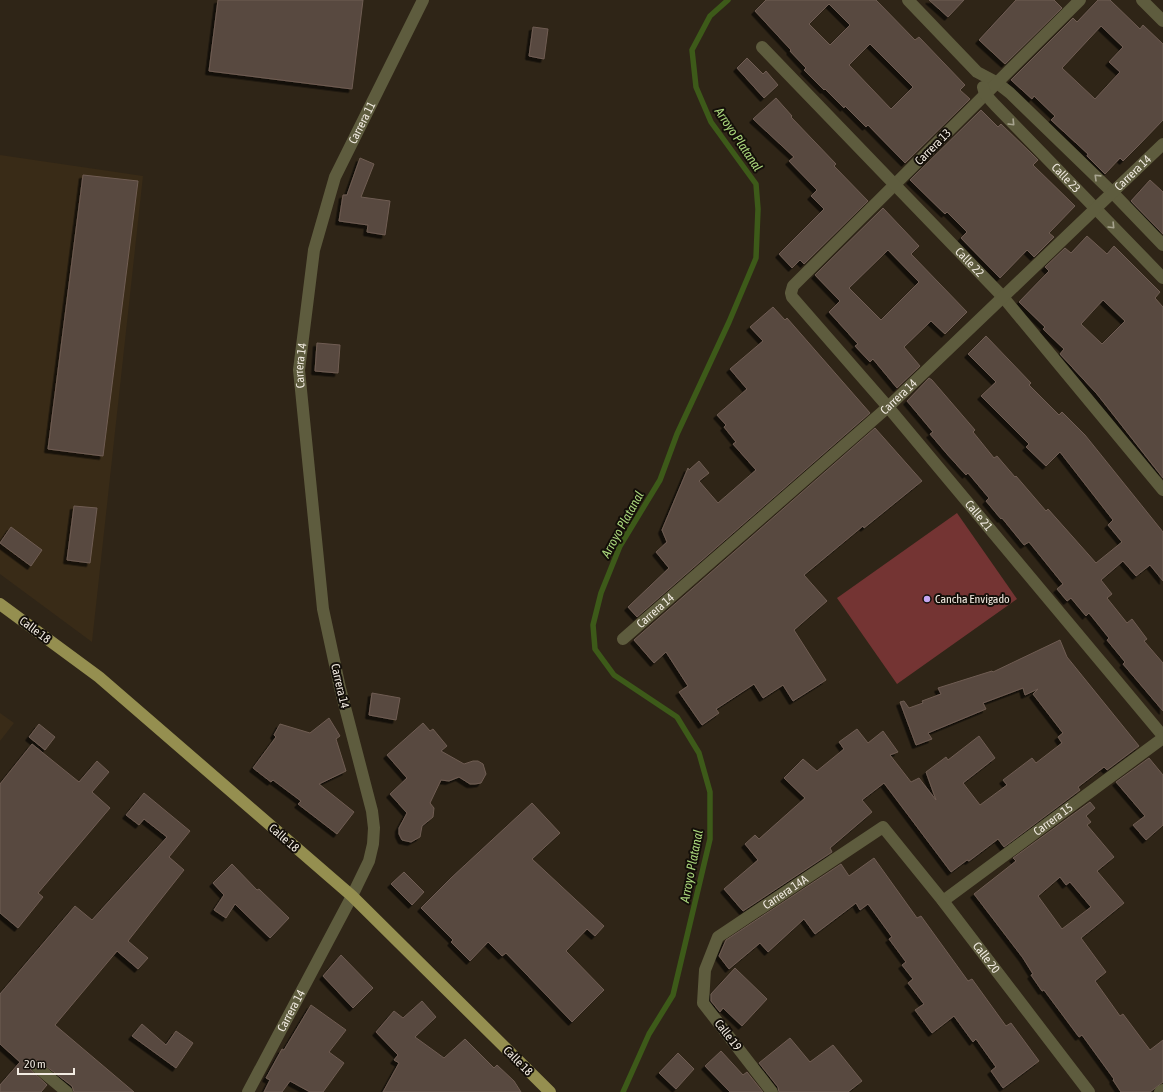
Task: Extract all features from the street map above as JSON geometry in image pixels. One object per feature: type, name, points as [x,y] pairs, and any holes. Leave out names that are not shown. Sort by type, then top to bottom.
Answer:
[{"type":"main road","name":"Calle 18","points":[[0,604],[99,677],[352,896],[550,1092]]},
{"type":"street","name":"Carrera 11","points":[[314,250],[335,177],[423,0]]},
{"type":"street","name":"Calle 23","points":[[908,0],[977,72],[996,82],[1010,93],[1112,192],[1163,245]]},
{"type":"street","name":"Carrera 13","points":[[792,297],[791,293],[793,286],[895,186],[996,82],[1080,0]]},
{"type":"street","points":[[1142,0],[1163,21]]},
{"type":"street","name":"Calle 22","points":[[762,47],[1003,297],[1163,490]]},
{"type":"street","name":"Calle 23","points":[[977,72],[985,94],[1163,278]]},
{"type":"street","name":"Carrera 14","points":[[623,639],[888,407],[1163,144]]},
{"type":"street","name":"Carrera 14","points":[[248,1092],[352,896],[369,861],[373,844],[374,828],[372,811],[340,688],[323,609],[312,510],[299,370],[314,250]]},
{"type":"street","name":"Calle 21","points":[[792,297],[888,407],[1163,737]]},
{"type":"street","name":"Carrera 15","points":[[943,901],[1163,737]]},
{"type":"street","name":"Calle 20","points":[[881,827],[885,827],[1089,1092]]},
{"type":"street","name":"Carrera 14A","points":[[705,970],[718,937],[881,827]]},
{"type":"street","name":"Calle 19","points":[[705,970],[703,1003],[772,1092]]},
{"type":"street","points":[[38,1067],[66,1092]]},
{"type":"shaded area","points":[[0,155],[143,176],[92,642],[0,574]]},
{"type":"shaded area","name":"Cancha Envigado","points":[[957,513],[1017,599],[897,684],[837,598]]},
{"type":"shaded area","points":[[0,713],[14,723],[0,741]]},
{"type":"building","points":[[218,0],[363,0],[352,89],[209,71]]},
{"type":"building","points":[[766,0],[876,0],[915,40],[919,37],[965,85],[960,90],[970,99],[905,163],[868,125],[866,127],[845,106],[844,108],[804,70],[806,68],[755,11]],"holes":[[[829,4],[850,25],[830,45],[809,24]],[[870,44],[913,87],[891,109],[849,65]]]},
{"type":"building","points":[[929,0],[964,0],[948,17]]},
{"type":"building","points":[[1016,0],[1054,0],[1062,8],[1005,64],[979,40]]},
{"type":"building","points":[[1098,0],[1110,0],[1140,29],[1143,25],[1163,44],[1163,120],[1123,161],[1120,158],[1105,174],[1087,156],[1088,154],[1051,120],[1055,116],[1034,96],[1032,99],[1011,80],[1073,18],[1077,22]],"holes":[[[1101,26],[1123,47],[1109,62],[1120,72],[1095,99],[1062,68]]]},
{"type":"building","points":[[533,27],[548,29],[544,59],[529,56]]},
{"type":"building","points":[[747,58],[763,74],[766,71],[778,85],[764,98],[737,68]]},
{"type":"building","points":[[776,98],[792,116],[791,117],[836,164],[834,166],[868,201],[804,264],[800,260],[792,268],[779,254],[824,209],[811,196],[817,190],[789,161],[794,157],[753,119]]},
{"type":"building","points":[[981,110],[998,127],[1001,124],[1038,160],[1033,165],[1075,206],[1049,233],[1054,237],[1034,257],[1027,250],[1000,278],[961,238],[967,232],[947,212],[945,214],[910,180]]},
{"type":"building","points":[[360,158],[374,164],[361,197],[390,201],[385,235],[367,232],[368,225],[339,221],[343,195],[347,195]]},
{"type":"building","points":[[83,175],[138,181],[103,456],[48,449]]},
{"type":"building","points":[[1150,180],[1163,192],[1163,234],[1131,201]]},
{"type":"building","points":[[883,208],[919,246],[911,254],[967,312],[945,334],[931,321],[904,347],[920,366],[897,388],[873,359],[870,362],[855,346],[858,344],[829,312],[840,301],[815,275]],"holes":[[[888,250],[919,282],[881,320],[849,288]]]},
{"type":"building","points":[[1087,236],[1107,254],[1114,246],[1160,292],[1155,298],[1163,307],[1163,478],[1097,394],[1060,354],[1064,349],[1043,329],[1045,327],[1019,302],[1049,271],[1045,267],[1065,248],[1071,253]],"holes":[[[1103,300],[1125,321],[1102,344],[1081,324]]]},
{"type":"building","points":[[773,307],[785,320],[787,318],[870,413],[637,617],[628,607],[669,568],[656,552],[667,542],[662,530],[688,468],[689,470],[699,461],[709,473],[699,481],[718,503],[756,470],[733,444],[736,442],[724,427],[726,425],[717,415],[747,389],[730,369],[763,341],[750,327]]},
{"type":"building","points":[[986,336],[1031,383],[1029,385],[1059,415],[1062,412],[1085,435],[1163,532],[1163,581],[1150,565],[1136,576],[1123,561],[1101,580],[1112,594],[1107,598],[1127,623],[1132,619],[1147,639],[1144,641],[1163,663],[1163,711],[1123,664],[1125,662],[1107,640],[1109,638],[1089,613],[1086,616],[1071,598],[1067,601],[1057,589],[1063,584],[1029,542],[1024,545],[1002,518],[1001,519],[986,501],[989,498],[968,473],[966,475],[930,434],[933,432],[907,401],[929,378],[932,380],[975,430],[973,432],[994,458],[997,456],[1046,511],[1048,509],[1096,563],[1122,542],[1108,525],[1113,520],[1060,452],[1046,466],[1026,447],[1029,444],[981,396],[996,382],[968,354]]},
{"type":"building","points":[[317,343],[340,345],[338,373],[315,371]]},
{"type":"building","points":[[875,428],[922,481],[864,528],[863,526],[804,575],[827,601],[794,630],[826,680],[793,701],[783,685],[763,698],[754,684],[716,709],[719,713],[702,725],[679,692],[688,686],[666,652],[654,663],[634,640]]},
{"type":"building","points":[[74,506],[97,508],[90,563],[67,560]]},
{"type":"building","points":[[11,527],[42,550],[31,566],[0,543]]},
{"type":"building","points":[[1060,640],[1067,657],[1139,746],[1107,770],[1104,767],[1078,787],[1080,790],[1004,847],[998,839],[969,861],[967,860],[951,872],[884,783],[862,800],[872,812],[830,848],[832,852],[743,911],[724,889],[758,860],[745,844],[755,835],[759,839],[805,798],[784,778],[803,759],[817,771],[844,749],[839,742],[857,729],[868,743],[883,731],[898,752],[890,755],[911,782],[919,778],[936,800],[926,772],[946,757],[948,760],[979,736],[995,758],[963,783],[980,805],[1007,785],[1003,780],[1032,758],[1036,763],[1062,743],[1058,737],[1063,733],[1033,694],[1038,689],[1025,695],[1023,688],[983,703],[986,709],[928,733],[932,739],[916,745],[900,702],[904,701],[909,708],[923,703],[922,701],[941,694],[938,688],[992,671],[993,672]]},
{"type":"building","points":[[372,693],[400,698],[396,720],[369,715]]},
{"type":"building","points":[[329,718],[340,736],[336,739],[346,771],[319,784],[354,812],[337,834],[298,804],[301,801],[273,780],[271,782],[253,768],[276,737],[274,735],[280,724],[310,733]]},
{"type":"building","points":[[423,723],[430,731],[433,729],[447,746],[441,751],[464,764],[478,761],[483,764],[486,774],[481,783],[475,784],[470,784],[459,777],[449,781],[441,780],[430,803],[434,808],[433,817],[422,826],[420,837],[411,842],[402,840],[399,834],[399,828],[407,813],[390,794],[407,778],[387,755]]},
{"type":"building","points":[[39,724],[55,737],[45,750],[29,737]]},
{"type":"building","points":[[32,744],[79,782],[97,761],[109,772],[92,792],[110,808],[38,893],[43,897],[18,928],[0,913],[0,784]]},
{"type":"building","points":[[1149,758],[1163,775],[1163,825],[1146,840],[1133,825],[1145,816],[1116,782]]},
{"type":"building","points":[[144,793],[190,831],[169,857],[184,870],[128,941],[148,958],[138,969],[117,951],[55,1025],[134,1092],[74,1092],[72,1086],[38,1060],[31,1063],[30,1069],[47,1085],[41,1092],[0,1092],[0,1085],[20,1062],[0,1044],[0,994],[75,906],[92,920],[167,837],[144,819],[139,825],[126,815]]},
{"type":"building","points":[[1090,802],[1095,808],[1086,816],[1091,822],[1087,825],[1114,857],[1097,871],[1124,903],[1081,938],[1106,972],[1095,981],[1120,1016],[1123,1014],[1150,1050],[1163,1040],[1163,1082],[1150,1092],[1121,1092],[1113,1080],[1114,1079],[1082,1035],[1079,1037],[1044,990],[1042,991],[1031,975],[1033,974],[1023,958],[974,894],[1016,861],[1013,858]],"holes":[[[1060,877],[1066,885],[1070,882],[1091,907],[1062,929],[1038,896]]]},
{"type":"building","points":[[532,803],[560,833],[532,859],[604,926],[595,936],[587,929],[566,951],[604,990],[572,1022],[506,953],[502,956],[488,942],[470,961],[451,942],[453,940],[421,908]]},
{"type":"building","points":[[874,858],[917,918],[921,916],[968,981],[972,979],[1006,1026],[1011,1023],[1039,1061],[1003,1088],[991,1071],[996,1067],[976,1039],[973,1042],[954,1016],[932,1033],[915,1010],[924,1004],[908,983],[913,979],[902,965],[906,962],[889,939],[892,937],[868,904],[860,910],[856,903],[815,934],[804,919],[768,952],[760,943],[729,969],[719,956],[726,940],[841,864],[849,876]]},
{"type":"building","points":[[232,864],[257,890],[259,889],[289,918],[270,938],[235,904],[226,918],[214,910],[224,895],[213,883]]},
{"type":"building","points":[[404,872],[424,892],[412,905],[391,884]]},
{"type":"building","points":[[341,955],[373,988],[353,1008],[323,976]]},
{"type":"building","points":[[735,968],[767,999],[742,1026],[723,1008],[720,1012],[711,1001],[711,994]]},
{"type":"building","points":[[422,1001],[436,1017],[415,1037],[444,1058],[465,1039],[494,1068],[497,1065],[514,1081],[521,1092],[383,1092],[399,1063],[394,1060],[398,1055],[376,1032],[394,1011],[403,1018]]},
{"type":"building","points":[[311,1005],[346,1030],[329,1052],[344,1063],[323,1092],[310,1092],[290,1081],[282,1092],[264,1092],[270,1080],[266,1078],[282,1049],[284,1050]]},
{"type":"building","points":[[142,1024],[166,1045],[176,1031],[193,1043],[176,1068],[132,1036]]},
{"type":"building","points":[[790,1038],[810,1062],[833,1045],[862,1081],[848,1092],[779,1092],[778,1087],[759,1063]]},
{"type":"building","points":[[721,1051],[743,1075],[747,1072],[763,1092],[730,1092],[705,1066]]},
{"type":"building","points":[[678,1053],[694,1069],[676,1089],[659,1073]]},
{"type":"waterway","name":"Arroyo Platanal","points":[[623,1092],[649,1034],[673,995],[710,839],[710,792],[699,753],[677,717],[614,675],[595,649],[593,625],[601,593],[620,546],[660,480],[677,434],[729,322],[756,258],[758,209],[756,184],[711,122],[696,87],[692,50],[710,16],[728,0]]},
{"type":"place","name":"Cancha Envigado","points":[[927,599]]}]
